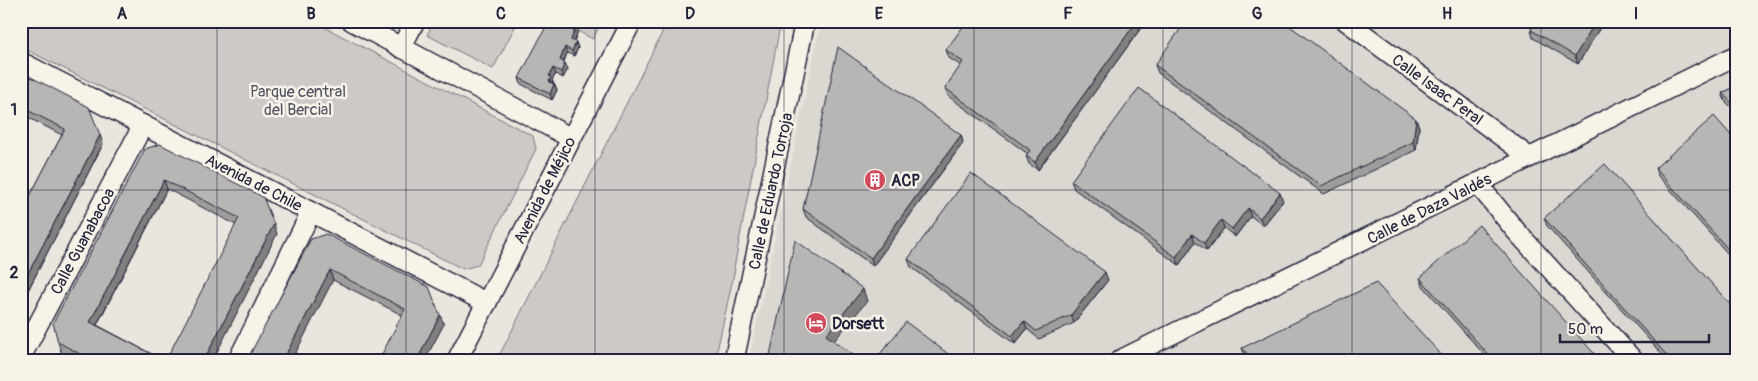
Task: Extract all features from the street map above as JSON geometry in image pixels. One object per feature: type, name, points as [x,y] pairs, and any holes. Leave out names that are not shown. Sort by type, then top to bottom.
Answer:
[{"type":"street","points":[[352,21],[571,138]]},
{"type":"street","points":[[401,48],[415,21]]},
{"type":"street","name":"Avenida de Méjico","points":[[457,360],[632,21]]},
{"type":"street","name":"Calle de Eduardo Torroja","points":[[734,360],[805,21]]},
{"type":"street","name":"Calle Isaac Peral","points":[[1346,21],[1529,157]]},
{"type":"street","name":"Calle de Daza Valdés","points":[[1120,360],[1737,55]]},
{"type":"street","name":"Avenida de Chile","points":[[21,62],[487,303]]},
{"type":"street","name":"Calle Guanabacoa","points":[[22,359],[143,125]]},
{"type":"street","points":[[1478,184],[1516,231],[1633,360]]},
{"type":"street","points":[[238,360],[311,212]]},
{"type":"shaded area","points":[[821,21],[1737,21],[1737,360],[749,360]]},
{"type":"green space","name":"Parque central del Bercial","points":[[21,21],[313,21],[533,136],[536,149],[478,265],[463,269],[21,47]]},
{"type":"green space","points":[[434,21],[518,21],[493,69],[427,35]]},
{"type":"green space","points":[[558,21],[602,21],[593,39]]},
{"type":"green space","points":[[668,21],[781,21],[735,269],[715,360],[497,360]]},
{"type":"building","points":[[549,21],[567,21],[576,26],[571,40],[576,42],[572,51],[565,47],[560,60],[565,63],[561,72],[553,68],[549,76],[551,77],[549,82],[554,84],[550,94],[519,78]]},
{"type":"building","points":[[967,21],[1137,21],[1035,162],[1026,156],[1030,150],[945,88],[963,62],[946,50]]},
{"type":"building","points":[[1186,21],[1283,21],[1416,119],[1413,142],[1321,186],[1155,65]]},
{"type":"building","points":[[1535,21],[1596,21],[1575,56],[1531,30]]},
{"type":"building","name":"ACP","points":[[838,47],[961,135],[871,258],[803,209]]},
{"type":"building","points":[[21,72],[89,107],[100,135],[21,287],[21,213],[65,129],[21,107]]},
{"type":"building","points":[[1737,86],[1737,108],[1722,93]]},
{"type":"building","points":[[1139,88],[1280,193],[1260,218],[1248,208],[1232,229],[1221,220],[1204,243],[1192,234],[1176,257],[1071,181]]},
{"type":"building","points":[[1714,116],[1737,142],[1737,259],[1655,168]]},
{"type":"building","points":[[160,144],[263,197],[274,224],[204,360],[166,360],[239,218],[164,180],[90,322],[163,360],[91,360],[58,342],[53,323],[145,149]]},
{"type":"building","points":[[1605,164],[1737,312],[1737,360],[1671,360],[1544,218]]},
{"type":"building","points":[[971,173],[1105,272],[1071,315],[1036,331],[1024,321],[1012,336],[908,259]]},
{"type":"building","points":[[1479,225],[1600,360],[1493,360],[1420,278]]},
{"type":"building","points":[[326,234],[429,287],[440,315],[417,360],[379,360],[405,309],[330,270],[283,360],[247,360],[311,239]]},
{"type":"building","name":"Dorsett","points":[[795,240],[863,289],[826,335],[860,360],[769,360]]},
{"type":"building","points":[[1376,283],[1446,360],[1253,360],[1242,348]]},
{"type":"building","points":[[906,322],[956,360],[875,360]]},
{"type":"place","name":"ACP","points":[[875,180]]},
{"type":"place","name":"Dorsett","points":[[816,323]]}]
